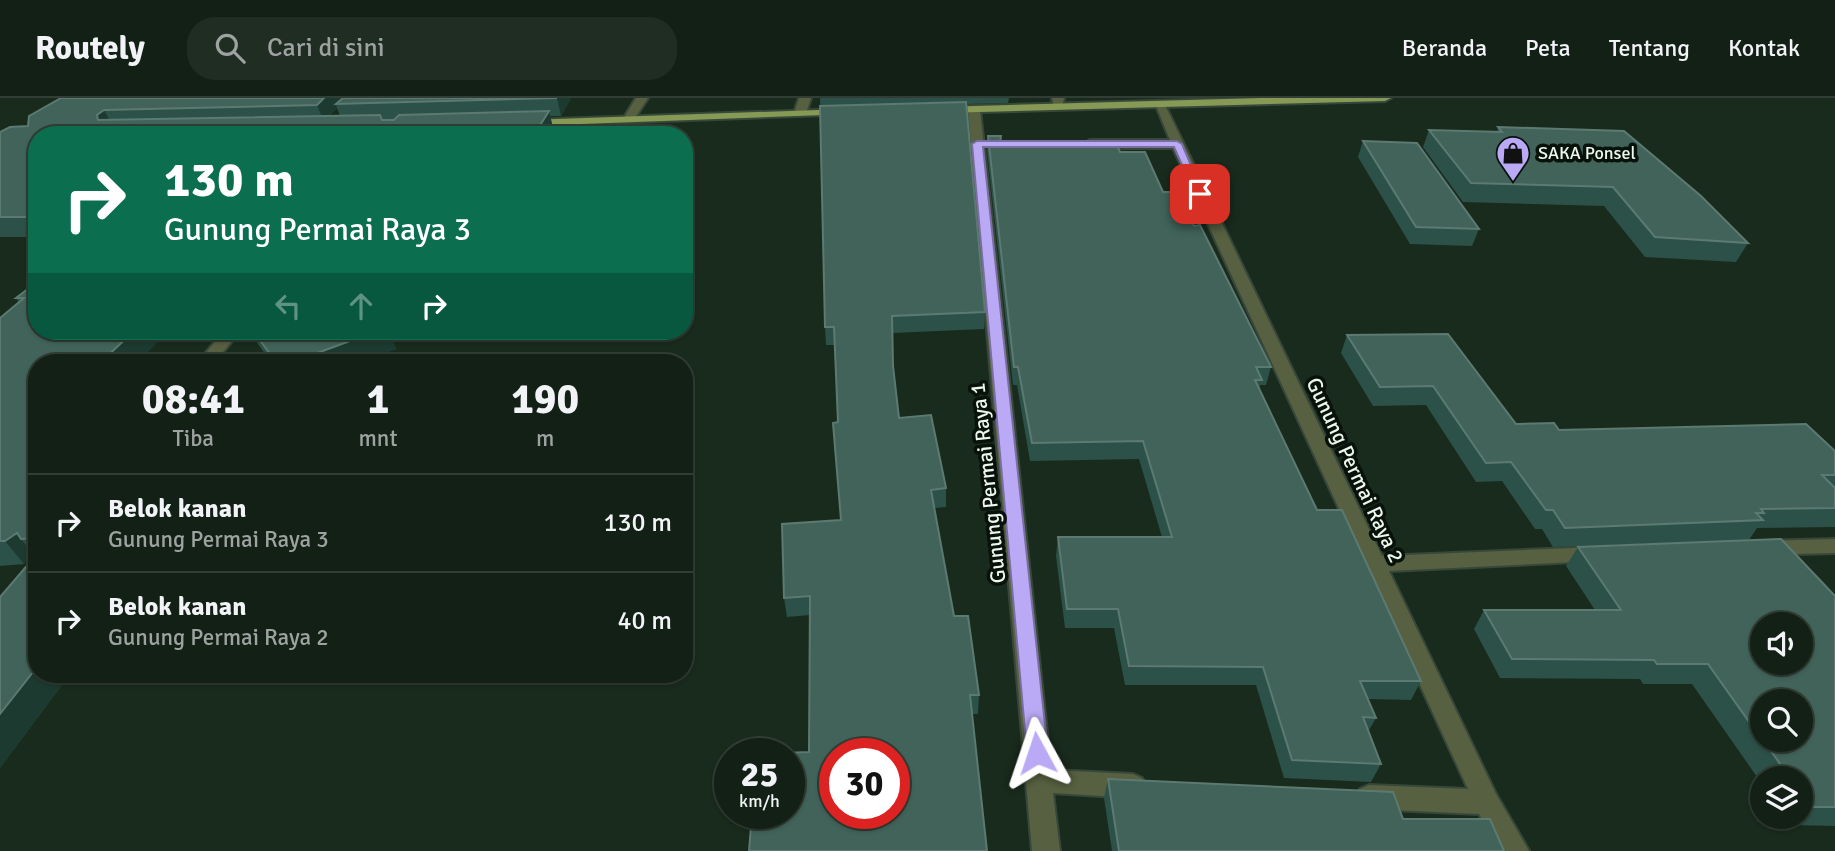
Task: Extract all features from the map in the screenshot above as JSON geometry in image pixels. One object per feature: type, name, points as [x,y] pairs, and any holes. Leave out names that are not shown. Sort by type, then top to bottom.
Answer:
[{"type":"main road","points":[[921,111],[974,110],[1058,102],[1385,98]]},
{"type":"main road","points":[[509,123],[854,112]]},
{"type":"street","points":[[629,120],[642,98]]},
{"type":"street","points":[[800,113],[805,98]]},
{"type":"street","name":"Gunung Permai Raya 2","points":[[1172,102],[1177,144],[1487,802],[1516,851]]},
{"type":"street","name":"Gunung Permai Raya 1","points":[[974,110],[984,144],[1046,851]]},
{"type":"street","points":[[1071,144],[1177,144]]},
{"type":"street","points":[[1740,549],[1835,546]]},
{"type":"street","points":[[1374,565],[1619,554]]},
{"type":"street","points":[[1040,781],[1152,786]]},
{"type":"street","points":[[1347,796],[1487,802]]},
{"type":"lane","points":[[213,354],[224,340]]},
{"type":"building","points":[[61,98],[324,98],[317,105],[104,110],[97,115],[98,120],[380,115],[382,120],[394,120],[399,115],[549,111],[540,126],[28,126],[29,116]]},
{"type":"building","points":[[343,98],[557,98],[336,104]]},
{"type":"building","points":[[966,102],[985,312],[892,316],[893,366],[899,418],[931,415],[946,488],[931,490],[954,616],[968,616],[979,695],[970,695],[987,851],[749,851],[751,829],[805,829],[805,752],[809,752],[810,596],[784,598],[782,524],[841,520],[833,423],[838,422],[834,327],[825,327],[820,106]]},
{"type":"building","points":[[28,126],[28,217],[0,217],[0,132],[10,127]]},
{"type":"building","points":[[1498,127],[1624,131],[1701,196],[1748,243],[1655,237],[1613,187],[1471,183],[1429,130],[1502,132]]},
{"type":"building","points":[[988,136],[1001,136],[1000,143],[1115,141],[1120,152],[1145,152],[1163,192],[1177,192],[1194,226],[1200,225],[1271,367],[1256,367],[1262,380],[1255,380],[1317,510],[1342,510],[1421,681],[1360,681],[1376,718],[1363,717],[1381,764],[1292,760],[1263,667],[1129,666],[1118,609],[1067,609],[1058,537],[1172,537],[1143,441],[1032,443],[1018,367],[1014,367]]},
{"type":"building","points":[[1363,141],[1417,143],[1479,229],[1416,227]]},
{"type":"building","points":[[28,289],[28,340],[124,340],[110,354],[28,354],[28,539],[21,539],[17,533],[5,541],[0,541],[0,318],[24,298],[16,298]]},
{"type":"building","points":[[1448,334],[1516,424],[1554,423],[1559,430],[1806,424],[1835,451],[1835,475],[1822,475],[1835,488],[1835,508],[1761,509],[1764,513],[1756,513],[1763,520],[1565,528],[1553,510],[1546,510],[1511,462],[1486,463],[1433,386],[1380,387],[1347,335]]},
{"type":"building","points":[[260,340],[353,340],[315,354],[270,354]]},
{"type":"building","points":[[1781,539],[1835,596],[1835,807],[1813,807],[1813,766],[1782,766],[1772,752],[1813,752],[1813,689],[1750,689],[1750,723],[1708,664],[1657,664],[1654,660],[1512,659],[1484,610],[1621,610],[1578,547]]},
{"type":"building","points":[[28,564],[28,678],[0,714],[0,597]]},
{"type":"building","points":[[1108,779],[1393,792],[1403,819],[1490,819],[1504,851],[1119,851]]},
{"type":"place","name":"SAKA Ponsel","points":[[1513,183]]},
{"type":"route","points":[[1037,753],[977,144],[1177,144],[1200,194]]}]
